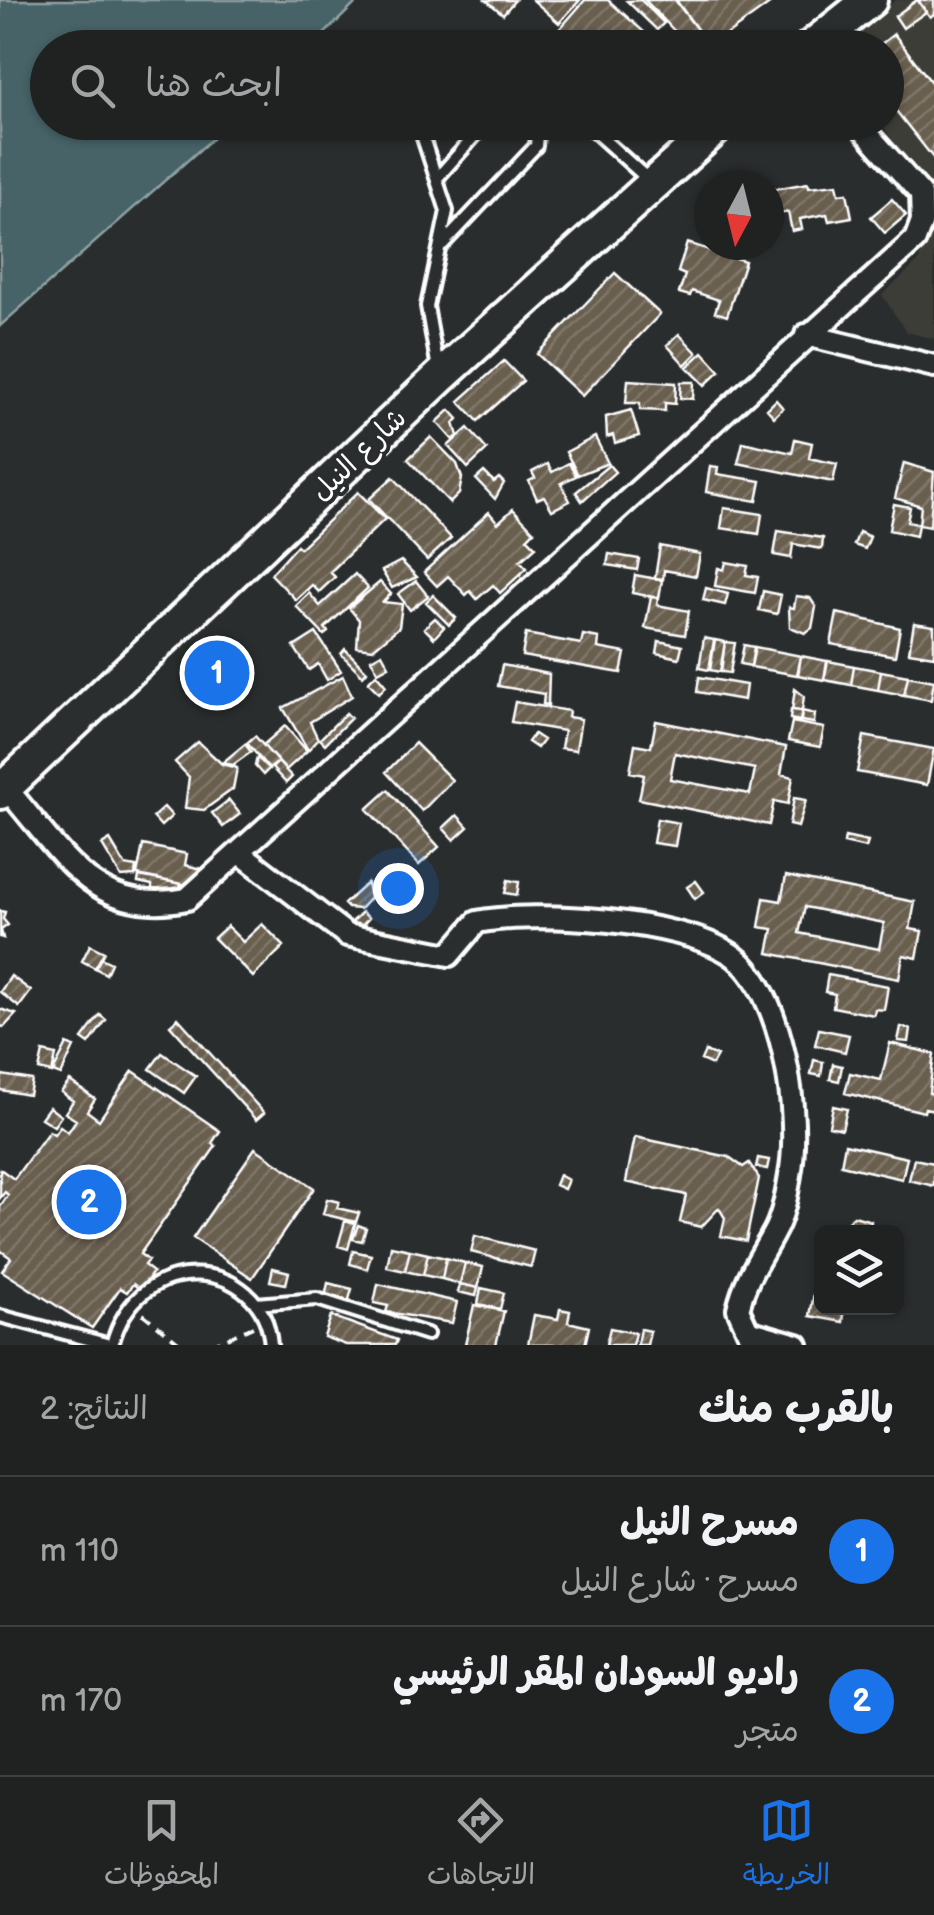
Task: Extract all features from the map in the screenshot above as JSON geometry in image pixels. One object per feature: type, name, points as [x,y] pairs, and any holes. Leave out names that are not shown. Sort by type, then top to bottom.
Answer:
[{"type":"main road","points":[[832,30],[870,0]]},
{"type":"main road","name":"شارع النيل","points":[[3,789],[440,377],[701,140]]},
{"type":"street","points":[[3,789],[87,880],[116,898],[156,905],[187,899],[915,240],[922,221],[921,194],[873,140]]},
{"type":"street","points":[[806,336],[934,366]]},
{"type":"street","points":[[240,852],[347,935],[449,955],[476,922],[548,914],[653,930],[708,943],[733,956],[758,986],[778,1032],[792,1115],[791,1171],[781,1216],[751,1269],[738,1309],[748,1331],[797,1345]]},
{"type":"lane","points":[[424,140],[447,211],[427,306],[440,377]]},
{"type":"lane","points":[[438,176],[471,140]]},
{"type":"lane","points":[[440,247],[536,146],[536,140]]},
{"type":"lane","points":[[604,140],[652,183]]},
{"type":"lane","points":[[0,1316],[111,1345],[129,1304],[142,1290],[171,1276],[208,1275],[236,1286],[256,1304],[266,1322],[271,1345]]},
{"type":"lane","points":[[256,1304],[317,1299],[427,1334]]},
{"type":"path","points":[[129,1304],[184,1345],[200,1345]]},
{"type":"path","points":[[211,1345],[266,1322]]},
{"type":"shaded area","points":[[896,0],[934,0],[934,339],[907,332],[882,295],[919,261],[933,201],[892,140],[904,140],[904,30],[859,30]]},
{"type":"water","points":[[0,0],[359,0],[328,30],[30,30],[30,140],[211,140],[0,326]]},
{"type":"building","points":[[486,0],[515,0],[503,14]]},
{"type":"building","points":[[533,0],[580,0],[559,23]]},
{"type":"building","points":[[585,0],[608,0],[642,30],[559,30]]},
{"type":"building","points":[[641,0],[664,23],[657,30],[627,1]]},
{"type":"building","points":[[645,0],[675,0],[697,30],[674,30]]},
{"type":"building","points":[[676,0],[775,0],[734,30],[698,30]]},
{"type":"building","points":[[917,0],[926,12],[903,28],[895,16]]},
{"type":"building","points":[[918,0],[934,0],[934,14],[930,17]]},
{"type":"building","points":[[904,47],[934,86],[934,159],[904,121]]},
{"type":"building","points":[[837,184],[839,194],[847,193],[852,217],[829,221],[827,214],[800,219],[802,229],[792,231],[788,212],[784,213],[784,187]]},
{"type":"building","points":[[892,199],[906,215],[885,233],[871,217]]},
{"type":"building","points":[[687,243],[694,245],[694,260],[745,261],[727,316],[715,312],[719,300],[692,291],[690,296],[679,293],[685,275],[678,272]]},
{"type":"building","points":[[615,273],[660,314],[582,396],[537,354]]},
{"type":"building","points":[[679,334],[697,353],[685,365],[667,345]]},
{"type":"building","points":[[703,352],[720,371],[705,385],[687,367]]},
{"type":"building","points":[[504,361],[523,381],[478,421],[459,401]]},
{"type":"building","points":[[628,380],[676,383],[675,404],[665,403],[665,411],[640,410],[640,403],[626,403]]},
{"type":"building","points":[[681,382],[694,382],[693,399],[680,398]]},
{"type":"building","points":[[776,400],[783,408],[774,417],[767,409]]},
{"type":"building","points":[[450,410],[458,419],[454,423],[458,436],[453,440],[437,422]]},
{"type":"building","points":[[631,410],[639,436],[615,443],[613,435],[607,437],[606,417]]},
{"type":"building","points":[[468,428],[487,450],[468,468],[448,446]]},
{"type":"building","points":[[431,437],[457,464],[462,478],[459,494],[450,503],[408,459]]},
{"type":"building","points":[[595,437],[608,463],[578,475],[566,452]]},
{"type":"building","points":[[795,439],[812,443],[809,458],[837,464],[833,482],[738,463],[743,442],[792,453]]},
{"type":"building","points":[[569,463],[576,476],[561,483],[570,501],[552,510],[544,496],[537,499],[529,481],[535,478],[532,472],[548,464],[552,472]]},
{"type":"building","points":[[904,463],[934,472],[930,527],[919,525],[921,506],[895,498]]},
{"type":"building","points":[[609,465],[615,472],[582,501],[576,492]]},
{"type":"building","points":[[710,466],[718,467],[717,474],[761,481],[757,501],[706,492]]},
{"type":"building","points":[[484,472],[494,482],[499,478],[504,483],[495,499],[476,479]]},
{"type":"building","points":[[393,477],[451,538],[427,560],[369,499]]},
{"type":"building","points":[[358,492],[385,519],[330,572],[335,577],[319,592],[312,585],[296,600],[271,574],[297,545],[300,548]]},
{"type":"building","points":[[894,504],[910,507],[907,522],[918,524],[916,536],[889,530]]},
{"type":"building","points":[[724,508],[762,514],[759,534],[721,528]]},
{"type":"building","points":[[513,509],[534,531],[527,538],[536,547],[520,561],[527,568],[500,593],[493,585],[477,599],[470,591],[466,595],[448,576],[437,586],[424,572],[489,512],[498,523]]},
{"type":"building","points":[[778,531],[823,538],[822,549],[793,544],[791,558],[774,555]]},
{"type":"building","points":[[859,532],[870,537],[865,549],[854,545]]},
{"type":"building","points":[[660,546],[700,554],[696,576],[664,570],[663,579],[655,578]]},
{"type":"building","points":[[609,554],[639,559],[637,570],[607,565]]},
{"type":"building","points":[[401,561],[417,577],[392,588],[382,571]]},
{"type":"building","points":[[726,562],[748,566],[746,575],[758,577],[755,593],[715,586],[718,568],[724,570]]},
{"type":"building","points":[[355,574],[368,588],[325,628],[328,632],[324,635],[296,606],[309,593],[320,606]]},
{"type":"building","points":[[635,575],[662,580],[659,598],[632,593]]},
{"type":"building","points":[[416,581],[428,596],[410,610],[398,594]]},
{"type":"building","points":[[380,582],[391,594],[383,602],[402,604],[399,627],[373,649],[357,647],[359,620],[349,608]]},
{"type":"building","points":[[706,588],[728,594],[725,605],[703,600]]},
{"type":"building","points":[[763,591],[781,595],[777,614],[759,610]]},
{"type":"building","points":[[433,595],[456,618],[449,625],[426,602]]},
{"type":"building","points":[[796,596],[810,598],[816,607],[812,628],[805,633],[790,627],[789,607],[794,608]]},
{"type":"building","points":[[651,597],[658,598],[657,605],[689,611],[685,635],[645,628]]},
{"type":"building","points":[[837,613],[900,628],[895,656],[831,644]]},
{"type":"building","points":[[435,618],[444,627],[434,638],[424,628]]},
{"type":"building","points":[[914,623],[934,626],[934,656],[909,652]]},
{"type":"building","points":[[316,633],[341,671],[327,680],[318,664],[309,670],[294,647]]},
{"type":"building","points":[[526,634],[581,644],[583,635],[599,638],[598,648],[625,653],[621,673],[522,656]]},
{"type":"building","points":[[704,638],[714,640],[709,670],[699,668]]},
{"type":"building","points":[[715,640],[725,642],[720,672],[710,670]]},
{"type":"building","points":[[659,641],[682,646],[679,658],[657,653]]},
{"type":"building","points":[[725,642],[735,643],[730,673],[721,672]]},
{"type":"building","points":[[744,645],[754,647],[751,666],[740,664]]},
{"type":"building","points":[[755,647],[801,656],[797,675],[751,667]]},
{"type":"building","points":[[345,649],[367,671],[363,676],[341,654]]},
{"type":"building","points":[[382,653],[389,666],[378,672],[371,659]]},
{"type":"building","points":[[801,656],[827,661],[824,680],[798,675]]},
{"type":"building","points":[[828,661],[854,666],[851,685],[824,680]]},
{"type":"building","points":[[502,665],[549,674],[548,705],[543,704],[544,694],[498,686]]},
{"type":"building","points":[[854,666],[881,671],[878,690],[851,685]]},
{"type":"building","points":[[881,671],[908,676],[904,695],[878,690]]},
{"type":"building","points":[[376,674],[386,686],[379,693],[368,682]]},
{"type":"building","points":[[343,676],[352,696],[310,722],[318,739],[308,750],[283,708]]},
{"type":"building","points":[[908,676],[934,681],[931,700],[904,695]]},
{"type":"building","points":[[699,677],[746,685],[744,700],[697,692]]},
{"type":"building","points":[[795,689],[804,696],[802,711],[792,710]]},
{"type":"building","points":[[515,702],[569,711],[568,717],[581,719],[576,750],[561,748],[564,731],[511,722]]},
{"type":"building","points":[[791,710],[802,711],[800,721],[790,719]]},
{"type":"building","points":[[802,711],[815,714],[814,723],[801,721]]},
{"type":"building","points":[[346,713],[351,718],[325,744],[320,739]]},
{"type":"building","points":[[656,721],[786,747],[781,774],[793,777],[788,804],[774,801],[769,825],[639,799],[644,775],[630,772],[635,744],[651,747]],"holes":[[[675,753],[755,769],[750,794],[670,779]]]},
{"type":"building","points":[[792,722],[824,728],[820,747],[788,741]]},
{"type":"building","points":[[285,726],[307,751],[286,770],[263,745]]},
{"type":"building","points":[[534,734],[543,740],[537,748],[528,742]]},
{"type":"building","points":[[255,736],[278,762],[269,769],[247,743]]},
{"type":"building","points":[[864,736],[934,749],[927,785],[857,772]]},
{"type":"building","points":[[198,742],[222,764],[237,768],[233,789],[204,810],[185,808],[189,777],[175,762]]},
{"type":"building","points":[[415,743],[452,780],[422,811],[386,772]]},
{"type":"building","points":[[245,744],[251,752],[233,765],[222,763]]},
{"type":"building","points":[[257,757],[269,769],[263,775],[255,766]]},
{"type":"building","points":[[278,762],[292,777],[286,783],[272,768]]},
{"type":"building","points":[[388,790],[439,847],[419,865],[367,809]]},
{"type":"building","points":[[794,798],[806,800],[798,827],[789,825]]},
{"type":"building","points":[[229,800],[240,814],[223,827],[212,813]]},
{"type":"building","points":[[164,807],[172,816],[161,826],[153,817]]},
{"type":"building","points":[[457,815],[468,827],[454,840],[443,828]]},
{"type":"building","points":[[657,819],[679,823],[675,846],[653,843]]},
{"type":"building","points":[[845,837],[868,842],[866,848],[844,843]]},
{"type":"building","points":[[110,840],[125,865],[136,867],[135,876],[121,877],[102,845]]},
{"type":"building","points":[[143,845],[187,854],[185,865],[202,869],[187,885],[137,875]]},
{"type":"building","points":[[139,876],[182,884],[174,893],[152,889],[152,885],[138,882]]},
{"type":"building","points":[[786,876],[915,902],[910,929],[922,931],[917,958],[903,955],[899,979],[768,953],[773,929],[759,927],[764,898],[781,901]],"holes":[[[805,907],[884,923],[879,949],[799,933]]]},
{"type":"building","points":[[508,880],[519,882],[517,895],[505,893]]},
{"type":"building","points":[[696,881],[704,892],[695,899],[687,887]]},
{"type":"building","points":[[367,883],[370,898],[360,909],[348,908],[344,904]]},
{"type":"building","points":[[0,911],[5,912],[3,919],[8,925],[1,930],[3,938],[0,937]]},
{"type":"building","points":[[362,912],[369,918],[355,933],[348,926]]},
{"type":"building","points":[[262,924],[284,946],[253,977],[214,938],[227,926],[243,942]]},
{"type":"building","points":[[90,945],[104,952],[95,968],[82,961]]},
{"type":"building","points":[[101,958],[111,963],[106,974],[95,968]]},
{"type":"building","points":[[828,975],[888,986],[884,1010],[875,1009],[874,1015],[833,1007],[835,994],[825,992]]},
{"type":"building","points":[[11,976],[31,991],[19,1007],[0,992]]},
{"type":"building","points":[[0,1009],[16,1014],[4,1027],[0,1026]]},
{"type":"building","points":[[100,1015],[106,1020],[89,1044],[82,1039]]},
{"type":"building","points":[[178,1018],[264,1113],[256,1120],[170,1025]]},
{"type":"building","points":[[901,1027],[911,1029],[909,1042],[898,1041]]},
{"type":"building","points":[[819,1029],[849,1035],[845,1052],[815,1045]]},
{"type":"building","points":[[890,1043],[934,1054],[929,1093],[934,1094],[934,1110],[925,1108],[924,1112],[845,1093],[850,1073],[881,1080]]},
{"type":"building","points":[[67,1044],[74,1047],[61,1075],[53,1072]]},
{"type":"building","points":[[705,1051],[717,1056],[712,1065],[701,1060]]},
{"type":"building","points":[[43,1052],[56,1055],[52,1073],[39,1070]]},
{"type":"building","points":[[162,1053],[196,1076],[184,1093],[150,1069]]},
{"type":"building","points":[[814,1060],[823,1062],[821,1076],[811,1074]]},
{"type":"building","points":[[833,1064],[842,1066],[839,1081],[830,1079]]},
{"type":"building","points":[[133,1071],[220,1131],[212,1143],[216,1146],[140,1254],[148,1260],[144,1265],[153,1272],[141,1290],[133,1284],[127,1292],[120,1288],[92,1328],[2,1271],[11,1258],[0,1250],[0,1207],[8,1195],[5,1192],[0,1198],[0,1169],[14,1179],[49,1131],[54,1134],[60,1126],[68,1132],[76,1120],[65,1113],[73,1101],[61,1092],[70,1081],[95,1099],[87,1111],[99,1120]]},
{"type":"building","points":[[2,1075],[32,1080],[29,1095],[0,1090]]},
{"type":"building","points":[[833,1106],[847,1109],[842,1129],[829,1126]]},
{"type":"building","points":[[49,1107],[61,1116],[54,1126],[41,1118]]},
{"type":"building","points":[[635,1137],[729,1157],[743,1167],[749,1163],[759,1178],[746,1241],[721,1236],[725,1218],[719,1208],[701,1227],[680,1222],[686,1195],[626,1182]]},
{"type":"building","points":[[845,1144],[907,1158],[902,1179],[841,1165]]},
{"type":"building","points":[[255,1148],[314,1188],[252,1278],[193,1238]]},
{"type":"building","points":[[758,1158],[769,1160],[767,1169],[756,1167]]},
{"type":"building","points":[[914,1159],[934,1163],[934,1186],[909,1180]]},
{"type":"building","points":[[559,1175],[568,1180],[564,1189],[555,1185]]},
{"type":"building","points":[[327,1199],[339,1202],[337,1208],[359,1213],[356,1222],[323,1214]]},
{"type":"building","points":[[854,1216],[871,1221],[871,1225],[843,1225]]},
{"type":"building","points":[[345,1221],[355,1224],[348,1249],[338,1246]]},
{"type":"building","points":[[358,1225],[366,1228],[362,1241],[353,1239]]},
{"type":"building","points":[[475,1236],[535,1251],[531,1267],[471,1252]]},
{"type":"building","points":[[391,1246],[410,1250],[405,1271],[387,1267]]},
{"type":"building","points":[[410,1250],[428,1254],[423,1275],[405,1271]]},
{"type":"building","points":[[353,1251],[371,1255],[367,1269],[350,1264]]},
{"type":"building","points":[[428,1254],[446,1258],[442,1279],[423,1275]]},
{"type":"building","points":[[446,1258],[465,1263],[460,1284],[442,1279]]},
{"type":"building","points":[[465,1263],[483,1267],[478,1288],[460,1284]]},
{"type":"building","points":[[273,1268],[289,1272],[286,1284],[270,1281]]},
{"type":"building","points":[[328,1283],[352,1289],[348,1303],[325,1297]]},
{"type":"building","points":[[378,1284],[457,1302],[452,1323],[386,1312],[388,1306],[374,1303]]},
{"type":"building","points":[[460,1284],[478,1288],[476,1296],[458,1292]]},
{"type":"building","points":[[481,1288],[504,1293],[500,1309],[478,1304]]},
{"type":"building","points":[[814,1293],[814,1315],[844,1315],[843,1322],[810,1316]]},
{"type":"building","points":[[474,1305],[504,1311],[496,1345],[465,1345]]},
{"type":"building","points":[[560,1309],[570,1311],[568,1322],[589,1327],[585,1345],[528,1345],[534,1315],[558,1319]]},
{"type":"building","points":[[331,1316],[397,1340],[395,1345],[346,1345],[324,1337]]},
{"type":"building","points":[[610,1328],[635,1333],[632,1345],[606,1345]]},
{"type":"building","points":[[640,1329],[650,1331],[647,1345],[637,1345]]},
{"type":"place","name":"مسرح النيل","points":[[217,673]]},
{"type":"place","name":"راديو السودان المقر الرئيسي","points":[[89,1202]]}]
